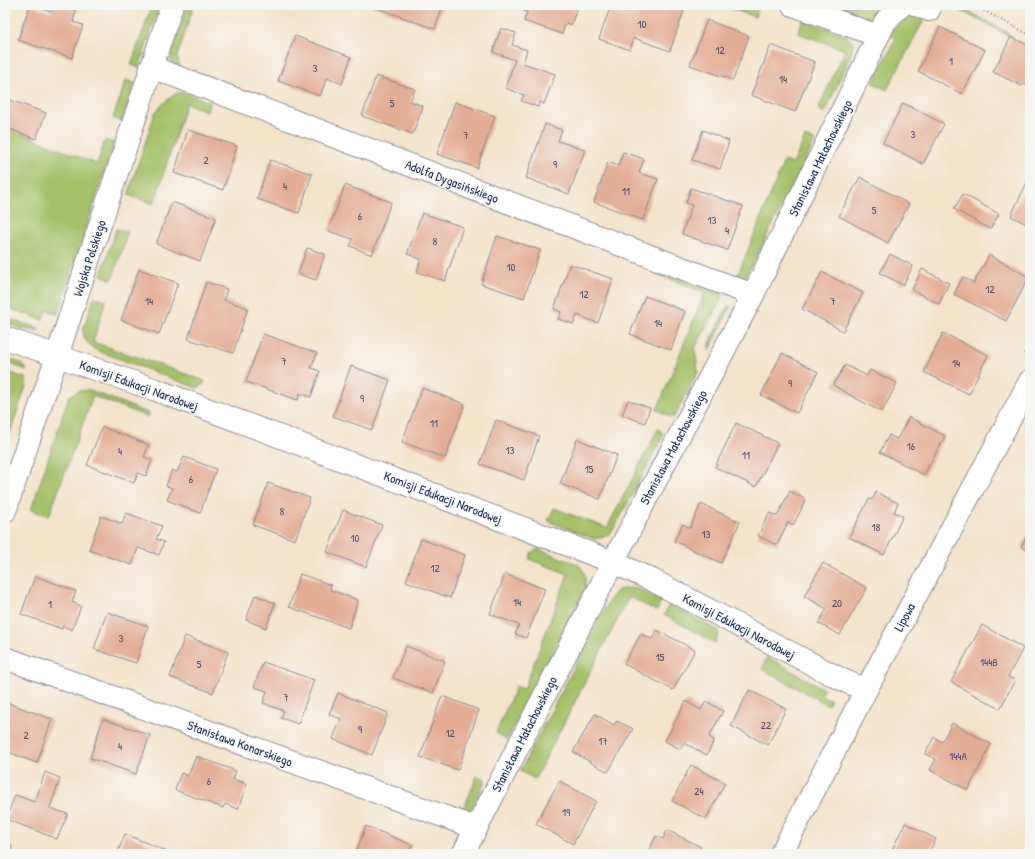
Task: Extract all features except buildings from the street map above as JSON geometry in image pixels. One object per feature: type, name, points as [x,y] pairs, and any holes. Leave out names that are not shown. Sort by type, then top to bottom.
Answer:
[{"type":"street","name":"Wojska Polskiego","points":[[5,511],[172,5]]},
{"type":"street","points":[[793,5],[878,36]]},
{"type":"street","name":"Stanisława Małachowskiego","points":[[463,854],[613,562],[753,295],[885,22],[902,5]]},
{"type":"street","name":"Adolfa Dygasińskiego","points":[[151,67],[753,295]]},
{"type":"street","name":"Komisji Edukacji Narodowej","points":[[5,338],[156,390],[613,562],[652,580],[827,672],[866,690]]},
{"type":"street","name":"Lipowa","points":[[780,854],[1030,381]]},
{"type":"street","name":"Stanisława Konarskiego","points":[[5,658],[476,828]]},
{"type":"path","points":[[973,5],[1030,35]]},
{"type":"green space","points":[[152,5],[160,5],[139,67],[131,65]]},
{"type":"green space","points":[[188,5],[194,5],[177,57],[181,69],[174,68],[171,60],[172,52]]},
{"type":"green space","points":[[721,5],[759,5],[755,17]]},
{"type":"green space","points":[[827,5],[890,5],[870,19]]},
{"type":"green space","points":[[950,5],[957,5],[1007,32],[1011,37]]},
{"type":"green space","points":[[910,12],[925,18],[887,90],[873,83],[896,38],[887,34]]},
{"type":"green space","points":[[803,20],[846,35],[853,43],[851,53],[825,113],[818,109],[845,50],[798,33]]},
{"type":"green space","points":[[126,80],[135,83],[122,121],[113,118]]},
{"type":"green space","points":[[177,93],[185,93],[210,102],[207,111],[186,103],[154,204],[128,195],[155,113],[162,104]]},
{"type":"green space","points":[[5,127],[97,164],[105,140],[114,143],[58,314],[47,310],[43,320],[5,307],[5,182],[10,166],[5,163]]},
{"type":"green space","points":[[805,137],[815,141],[748,273],[745,276],[737,277],[784,161],[793,164]]},
{"type":"green space","points":[[116,229],[128,232],[112,280],[101,275]]},
{"type":"green space","points":[[657,269],[723,295],[695,348],[698,372],[674,417],[657,410],[705,292],[656,274]]},
{"type":"green space","points":[[94,297],[106,300],[93,342],[205,381],[203,385],[197,388],[96,350],[91,346],[85,339],[83,330]]},
{"type":"green space","points":[[729,305],[730,308],[709,351],[712,337]]},
{"type":"green space","points":[[5,318],[41,329],[27,330],[19,328],[5,323]]},
{"type":"green space","points":[[5,357],[15,360],[27,370],[5,362]]},
{"type":"green space","points":[[5,371],[26,379],[26,386],[5,447]]},
{"type":"green space","points":[[90,390],[150,414],[148,417],[93,396],[49,516],[31,510],[69,396],[79,391]]},
{"type":"green space","points":[[658,429],[663,435],[662,438],[610,534],[594,539],[548,521],[554,508],[607,528]]},
{"type":"green space","points":[[538,549],[580,566],[585,575],[585,590],[507,740],[496,733],[516,686],[524,689],[568,574],[529,559],[531,553]]},
{"type":"green space","points":[[627,588],[638,589],[661,601],[657,611],[629,597],[535,779],[520,771],[610,599],[618,590]]},
{"type":"green space","points":[[669,605],[718,630],[719,634],[715,643],[664,615]]},
{"type":"green space","points":[[767,657],[824,689],[821,695],[831,700],[828,705],[762,669]]},
{"type":"green space","points":[[477,776],[484,778],[485,782],[470,812],[466,814],[455,810],[465,806]]}]
